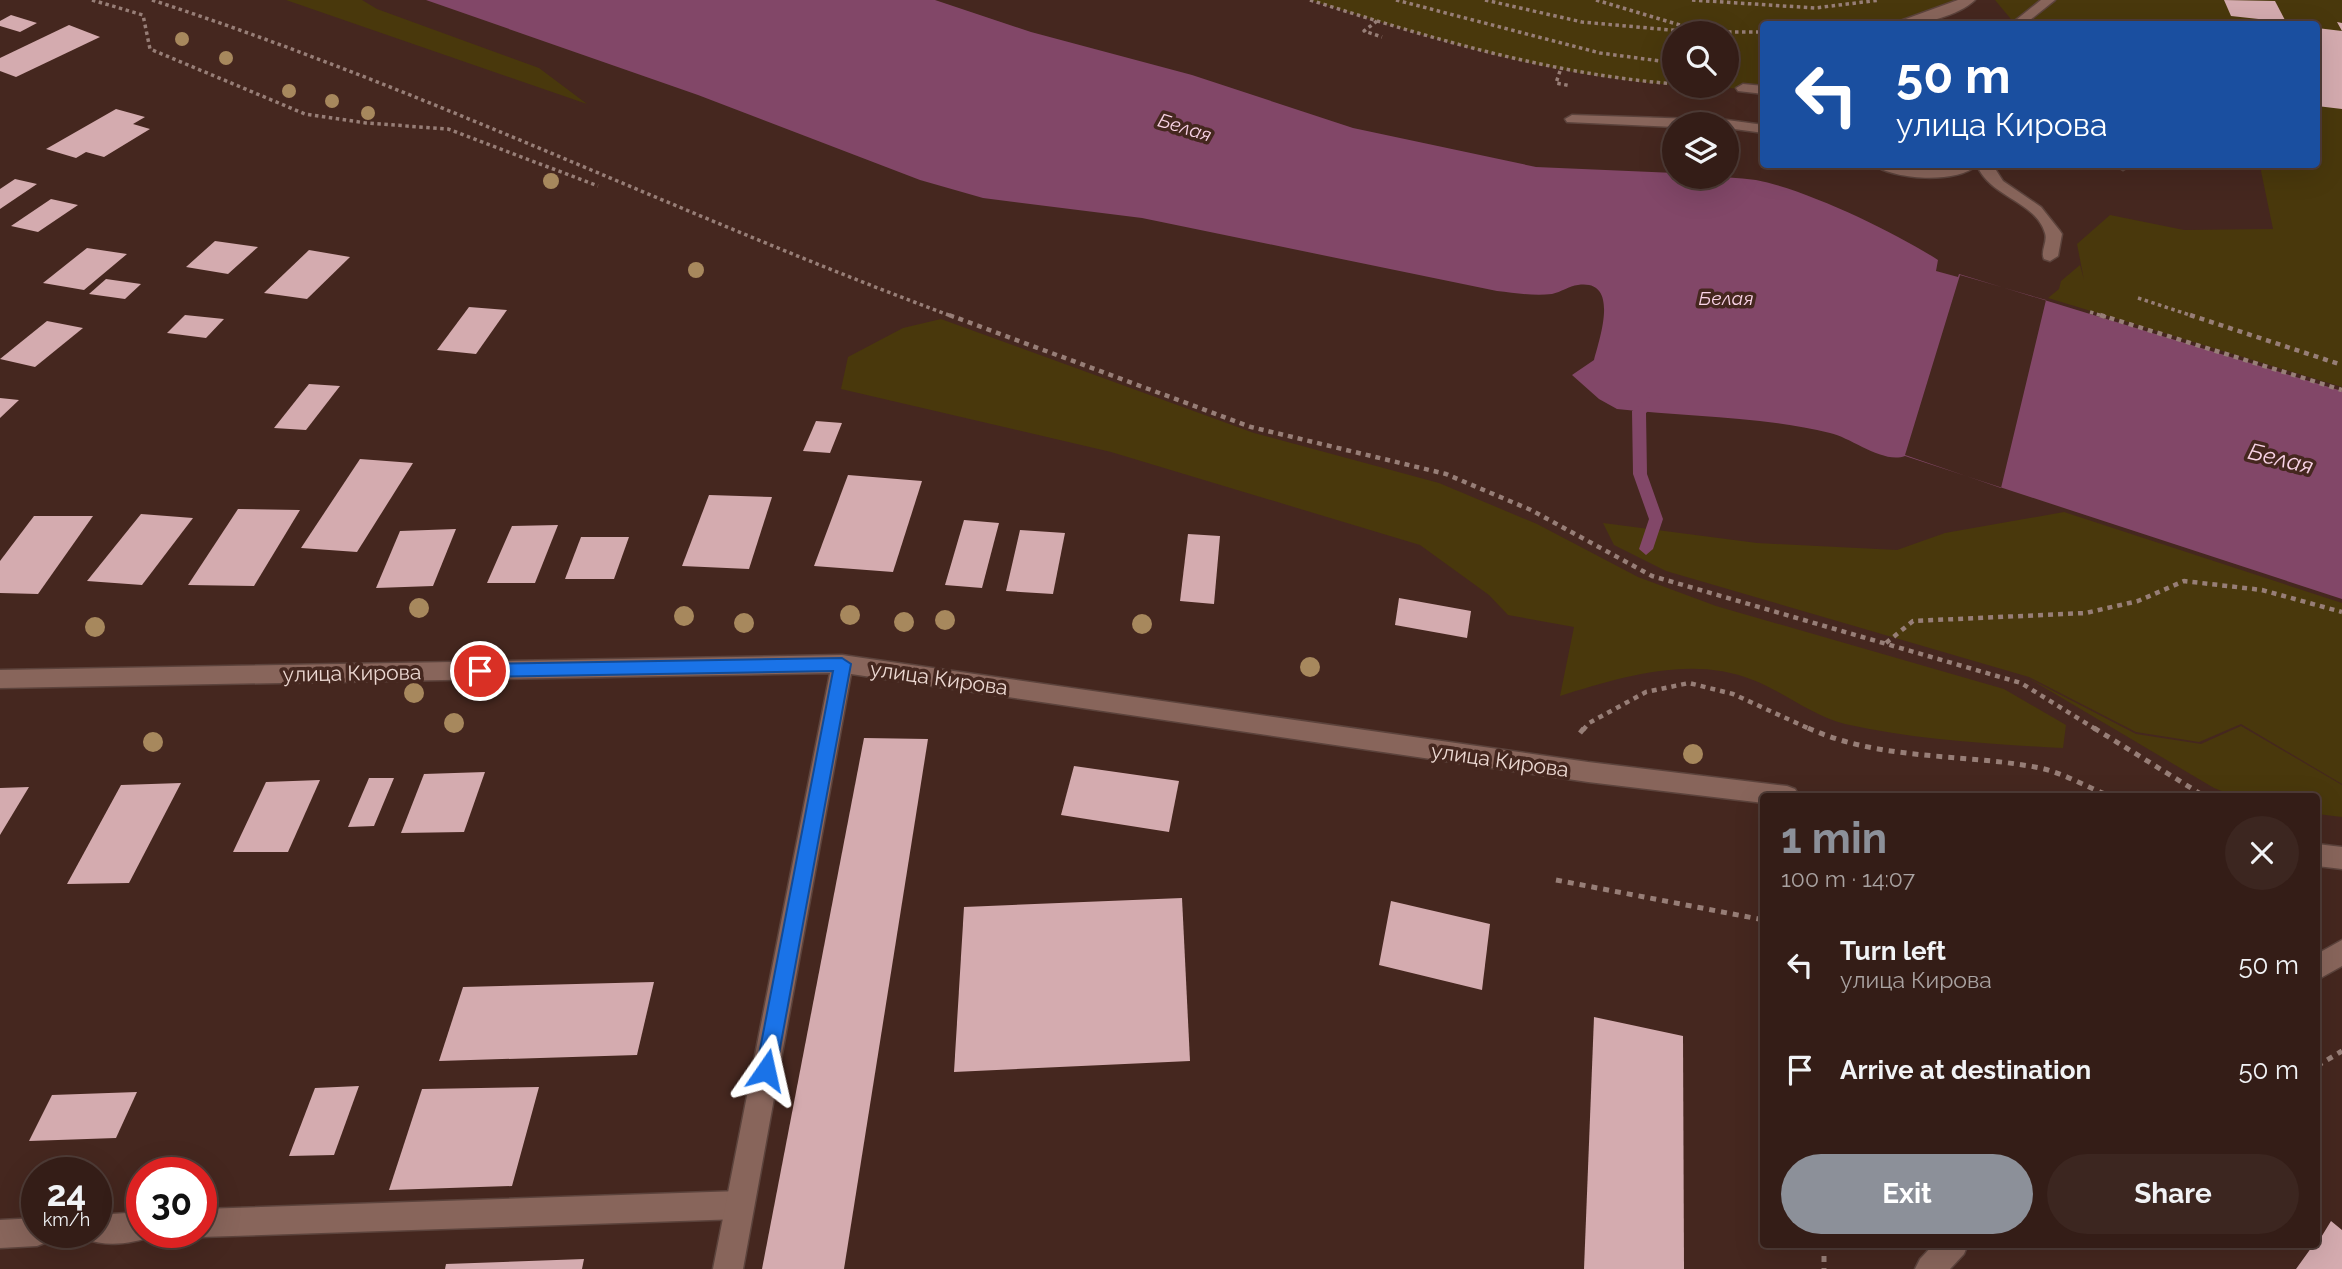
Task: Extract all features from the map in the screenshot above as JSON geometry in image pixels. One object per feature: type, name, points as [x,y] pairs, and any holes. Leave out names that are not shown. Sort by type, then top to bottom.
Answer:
[{"type":"street","points":[[1909,21],[1947,10],[1969,0]]},
{"type":"street","points":[[2021,21],[2049,0]]},
{"type":"street","points":[[1743,88],[1760,90]]},
{"type":"street","points":[[1572,118],[1662,121]]},
{"type":"street","points":[[1739,126],[1760,128]]},
{"type":"street","points":[[1906,168],[1946,174],[1968,168]]},
{"type":"street","points":[[1985,168],[2005,190],[2034,209],[2054,234],[2050,256]]},
{"type":"street","points":[[728,1269],[842,664]]},
{"type":"street","name":"улица Кирова","points":[[0,679],[842,664],[1547,767],[1762,793]]},
{"type":"street","points":[[2320,855],[2342,858]]},
{"type":"street","points":[[2320,966],[2342,952]]},
{"type":"street","points":[[217,1222],[740,1205]]},
{"type":"street","points":[[0,1234],[21,1233]]},
{"type":"street","points":[[1930,1269],[1950,1248]]},
{"type":"path","points":[[92,0],[143,15],[150,49],[305,114],[366,123],[448,129],[598,186]]},
{"type":"path","points":[[152,0],[235,27],[401,92],[940,312],[1251,427],[1446,474],[1531,510],[1652,576],[2021,683],[2199,793]]},
{"type":"path","points":[[1310,0],[1480,54],[1560,71],[1662,83]]},
{"type":"path","points":[[1396,0],[1600,53],[1662,61]]},
{"type":"path","points":[[1485,0],[1550,19],[1603,28],[1662,31]]},
{"type":"path","points":[[1596,0],[1667,21]]},
{"type":"path","points":[[1692,0],[1815,8],[1882,0]]},
{"type":"path","points":[[1377,21],[1364,31],[1381,37]]},
{"type":"path","points":[[1739,32],[1760,32]]},
{"type":"path","points":[[1560,71],[1556,83],[1579,87]]},
{"type":"path","points":[[2138,298],[2342,365]]},
{"type":"path","points":[[2090,312],[2342,390]]},
{"type":"path","points":[[1885,644],[1913,621],[2086,613],[2138,601],[2184,581],[2263,590],[2342,612]]},
{"type":"path","points":[[1547,767],[1589,723],[1646,692],[1689,683],[1733,694],[1830,738],[1906,755],[2037,767],[2102,793]]},
{"type":"path","points":[[1556,880],[1760,918]]},
{"type":"path","points":[[2320,1064],[2342,1051]]},
{"type":"path","points":[[1824,1248],[1824,1269]]},
{"type":"shaded area","points":[[286,0],[362,0],[377,9],[539,68],[587,104]]},
{"type":"shaded area","points":[[1310,0],[1969,0],[1908,21],[1760,21],[1760,90],[1739,89],[1739,21],[1662,21],[1662,84],[1581,73],[1490,53]]},
{"type":"shaded area","points":[[1995,0],[2342,0],[2342,387],[2048,298],[2059,289],[2061,281],[2080,265],[2084,280],[2077,244],[2110,215],[2184,230],[2273,229],[2262,168],[2320,168],[2320,21],[2012,21]]},
{"type":"shaded area","points":[[941,319],[1254,433],[1439,483],[1537,524],[1638,577],[1716,606],[2004,689],[2066,725],[2063,748],[1926,738],[1845,724],[1821,715],[1753,680],[1705,669],[1681,669],[1632,676],[1560,696],[1574,627],[1508,615],[1489,595],[1420,545],[1111,452],[841,389],[848,357],[903,328]]},
{"type":"shaded area","points":[[2064,512],[2342,603],[2342,784],[2241,724],[2199,742],[2136,732],[2029,677],[1666,571],[1614,545],[1603,523],[1757,543],[1897,550],[1945,533]]},
{"type":"shaded area","points":[[2028,678],[2136,734],[2201,744],[2241,726],[2342,785],[2342,817],[2320,814],[2320,793],[2226,793]]},
{"type":"water","name":"Белая","points":[[426,0],[935,0],[1031,32],[1192,75],[1353,128],[1536,167],[1662,172],[1662,189],[1739,189],[1739,178],[1776,185],[1824,202],[1898,237],[1938,260],[1936,271],[1958,277],[1959,274],[2007,289],[1960,275],[1905,455],[1966,476],[1905,456],[1896,458],[1877,454],[1839,436],[1804,427],[1617,409],[1599,399],[1572,375],[1594,360],[1600,339],[1603,301],[1599,291],[1591,286],[1578,285],[1545,295],[1497,291],[1142,218],[983,198],[920,180],[698,95]]},
{"type":"water","points":[[2046,301],[2342,391],[2342,599],[2001,487]]},
{"type":"building","points":[[2224,0],[2275,1],[2285,21],[2277,21],[2231,16]]},
{"type":"building","points":[[11,15],[37,23],[20,32],[0,26],[0,21]]},
{"type":"building","points":[[69,25],[100,37],[16,77],[0,71],[0,58]]},
{"type":"building","points":[[2320,28],[2342,31],[2342,109],[2320,106]]},
{"type":"building","points":[[116,109],[145,117],[133,124],[150,129],[104,157],[86,152],[76,158],[46,149]]},
{"type":"building","points":[[15,179],[37,184],[0,209],[0,189]]},
{"type":"building","points":[[51,199],[78,205],[38,232],[11,226]]},
{"type":"building","points":[[215,241],[258,247],[228,274],[186,267]]},
{"type":"building","points":[[87,248],[127,254],[84,290],[43,283]]},
{"type":"building","points":[[309,250],[350,257],[307,299],[264,293]]},
{"type":"building","points":[[106,279],[141,284],[125,299],[89,294]]},
{"type":"building","points":[[469,307],[507,310],[476,354],[437,350]]},
{"type":"building","points":[[185,315],[224,319],[206,338],[167,333]]},
{"type":"building","points":[[47,321],[83,328],[35,367],[0,359]]},
{"type":"building","points":[[309,384],[340,386],[306,430],[274,428]]},
{"type":"building","points":[[0,398],[19,400],[0,418]]},
{"type":"building","points":[[816,421],[842,423],[830,453],[803,451]]},
{"type":"building","points":[[360,459],[413,463],[357,552],[301,548]]},
{"type":"building","points":[[848,475],[922,481],[893,572],[814,566]]},
{"type":"building","points":[[709,495],[772,497],[749,569],[682,566]]},
{"type":"building","points":[[238,509],[300,510],[254,586],[188,585]]},
{"type":"building","points":[[141,514],[193,518],[142,585],[87,581]]},
{"type":"building","points":[[34,516],[93,516],[38,594],[0,593],[0,561]]},
{"type":"building","points":[[964,520],[999,523],[982,588],[945,585]]},
{"type":"building","points":[[558,525],[535,583],[487,583],[512,526]]},
{"type":"building","points":[[456,529],[433,586],[376,588],[400,531]]},
{"type":"building","points":[[1020,530],[1065,533],[1053,594],[1006,591]]},
{"type":"building","points":[[1188,534],[1220,536],[1214,604],[1180,601]]},
{"type":"building","points":[[581,537],[629,537],[614,579],[565,579]]},
{"type":"building","points":[[1399,598],[1471,611],[1467,638],[1395,625]]},
{"type":"building","points":[[864,738],[928,739],[844,1269],[762,1269]]},
{"type":"building","points":[[1074,766],[1179,781],[1169,832],[1061,815]]},
{"type":"building","points":[[485,772],[464,832],[401,833],[424,774]]},
{"type":"building","points":[[369,778],[394,778],[374,826],[348,827]]},
{"type":"building","points":[[320,780],[288,852],[233,852],[266,782]]},
{"type":"building","points":[[181,783],[129,883],[67,884],[121,785]]},
{"type":"building","points":[[29,787],[0,835],[0,788]]},
{"type":"building","points":[[1182,898],[1190,1061],[954,1072],[964,907]]},
{"type":"building","points":[[1391,901],[1490,924],[1482,990],[1379,965]]},
{"type":"building","points":[[654,982],[637,1055],[439,1061],[463,987]]},
{"type":"building","points":[[1594,1017],[1683,1036],[1684,1269],[1584,1269]]},
{"type":"building","points":[[359,1086],[334,1155],[289,1156],[315,1088]]},
{"type":"building","points":[[539,1087],[512,1186],[389,1190],[422,1089]]},
{"type":"building","points":[[137,1092],[116,1138],[29,1141],[52,1095]]},
{"type":"building","points":[[2331,1221],[2342,1230],[2342,1269],[2296,1269],[2311,1248],[2320,1248],[2320,1239]]},
{"type":"building","points":[[584,1259],[582,1269],[445,1269],[446,1264]]},
{"type":"waterway","points":[[1646,549],[1656,519],[1640,474],[1639,411],[1654,398]]},
{"type":"route","points":[[480,671],[842,664],[766,1070]]}]
